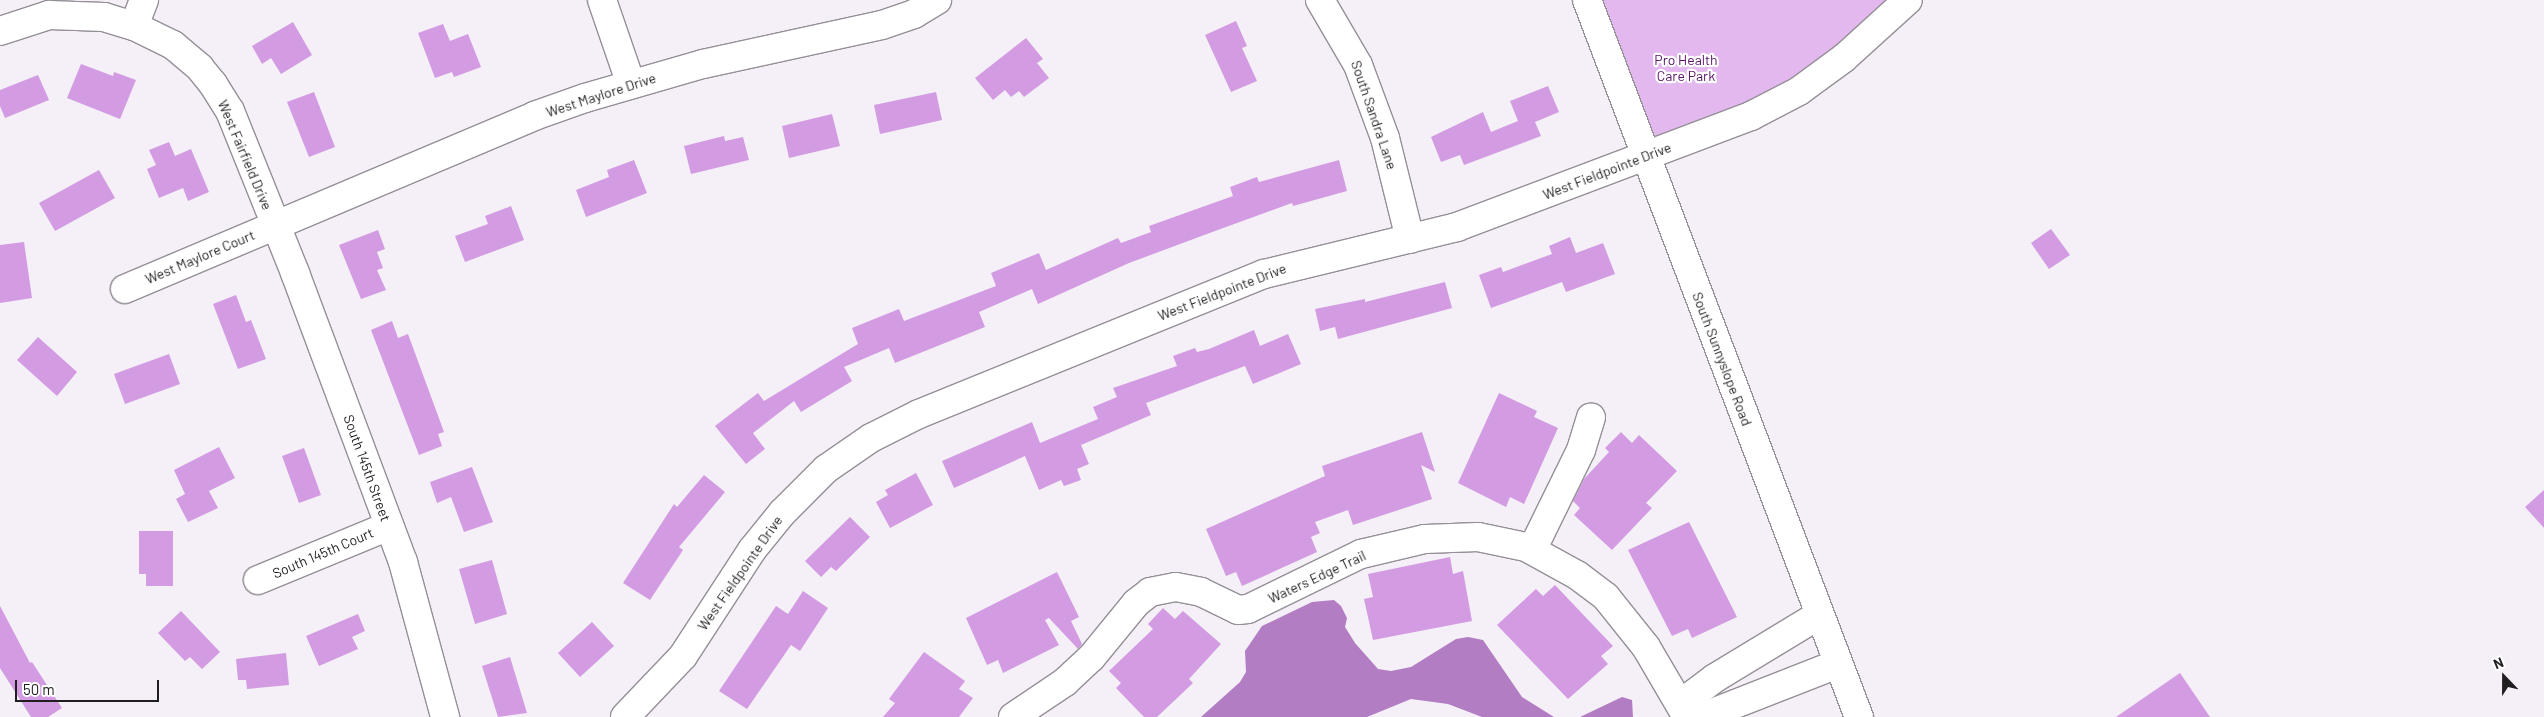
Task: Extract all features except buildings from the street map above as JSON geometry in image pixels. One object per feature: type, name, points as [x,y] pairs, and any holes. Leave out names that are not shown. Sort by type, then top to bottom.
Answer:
[{"type":"street","points":[[134,26],[144,0]]},
{"type":"street","points":[[602,0],[631,84]]},
{"type":"street","name":"West Maylore Drive","points":[[275,225],[534,116],[631,84],[703,64],[882,25],[914,14],[937,0]]},
{"type":"street","name":"South Sandra Lane","points":[[1320,0],[1358,65],[1385,138],[1410,238]]},
{"type":"street","name":"South Sunnyslope Road","points":[[1587,0],[1837,664],[1859,717]]},
{"type":"street","name":"West Fieldpointe Drive","points":[[625,717],[683,656],[752,550],[782,513],[826,469],[871,438],[919,414],[1264,274],[1410,238],[1502,211],[1646,154],[1751,116],[1799,91],[1844,58],[1908,0]]},
{"type":"street","name":"West Fairfield Drive","points":[[0,31],[50,15],[74,14],[104,17],[134,26],[173,45],[200,68],[213,84],[230,112],[275,225]]},
{"type":"street","name":"West Maylore Court","points":[[125,289],[275,225]]},
{"type":"street","name":"South 145th Street","points":[[275,225],[403,562],[444,717]]},
{"type":"street","points":[[1532,550],[1581,450],[1591,418]]},
{"type":"street","name":"South 145th Court","points":[[258,580],[389,526]]},
{"type":"street","name":"Waters Edge Trail","points":[[1013,717],[1065,682],[1090,658],[1136,603],[1159,589],[1176,587],[1201,592],[1243,610],[1311,581],[1361,554],[1402,542],[1478,537],[1532,550],[1577,574],[1626,618],[1687,717]]},
{"type":"street","points":[[1687,717],[1691,696],[1819,615]]},
{"type":"street","points":[[1702,717],[1837,664]]},
{"type":"green space","name":"Pro Health Care Park","points":[[1587,0],[1908,0],[1844,58],[1645,154]]},
{"type":"shaded area","points":[[1334,600],[1341,606],[1347,618],[1345,627],[1355,643],[1378,669],[1391,671],[1411,667],[1456,639],[1468,637],[1483,640],[1522,697],[1554,717],[1482,717],[1448,704],[1411,699],[1367,717],[1201,717],[1240,682],[1246,672],[1245,651],[1262,626],[1312,602]]},
{"type":"shaded area","points":[[1622,697],[1632,700],[1633,717],[1580,717]]}]
